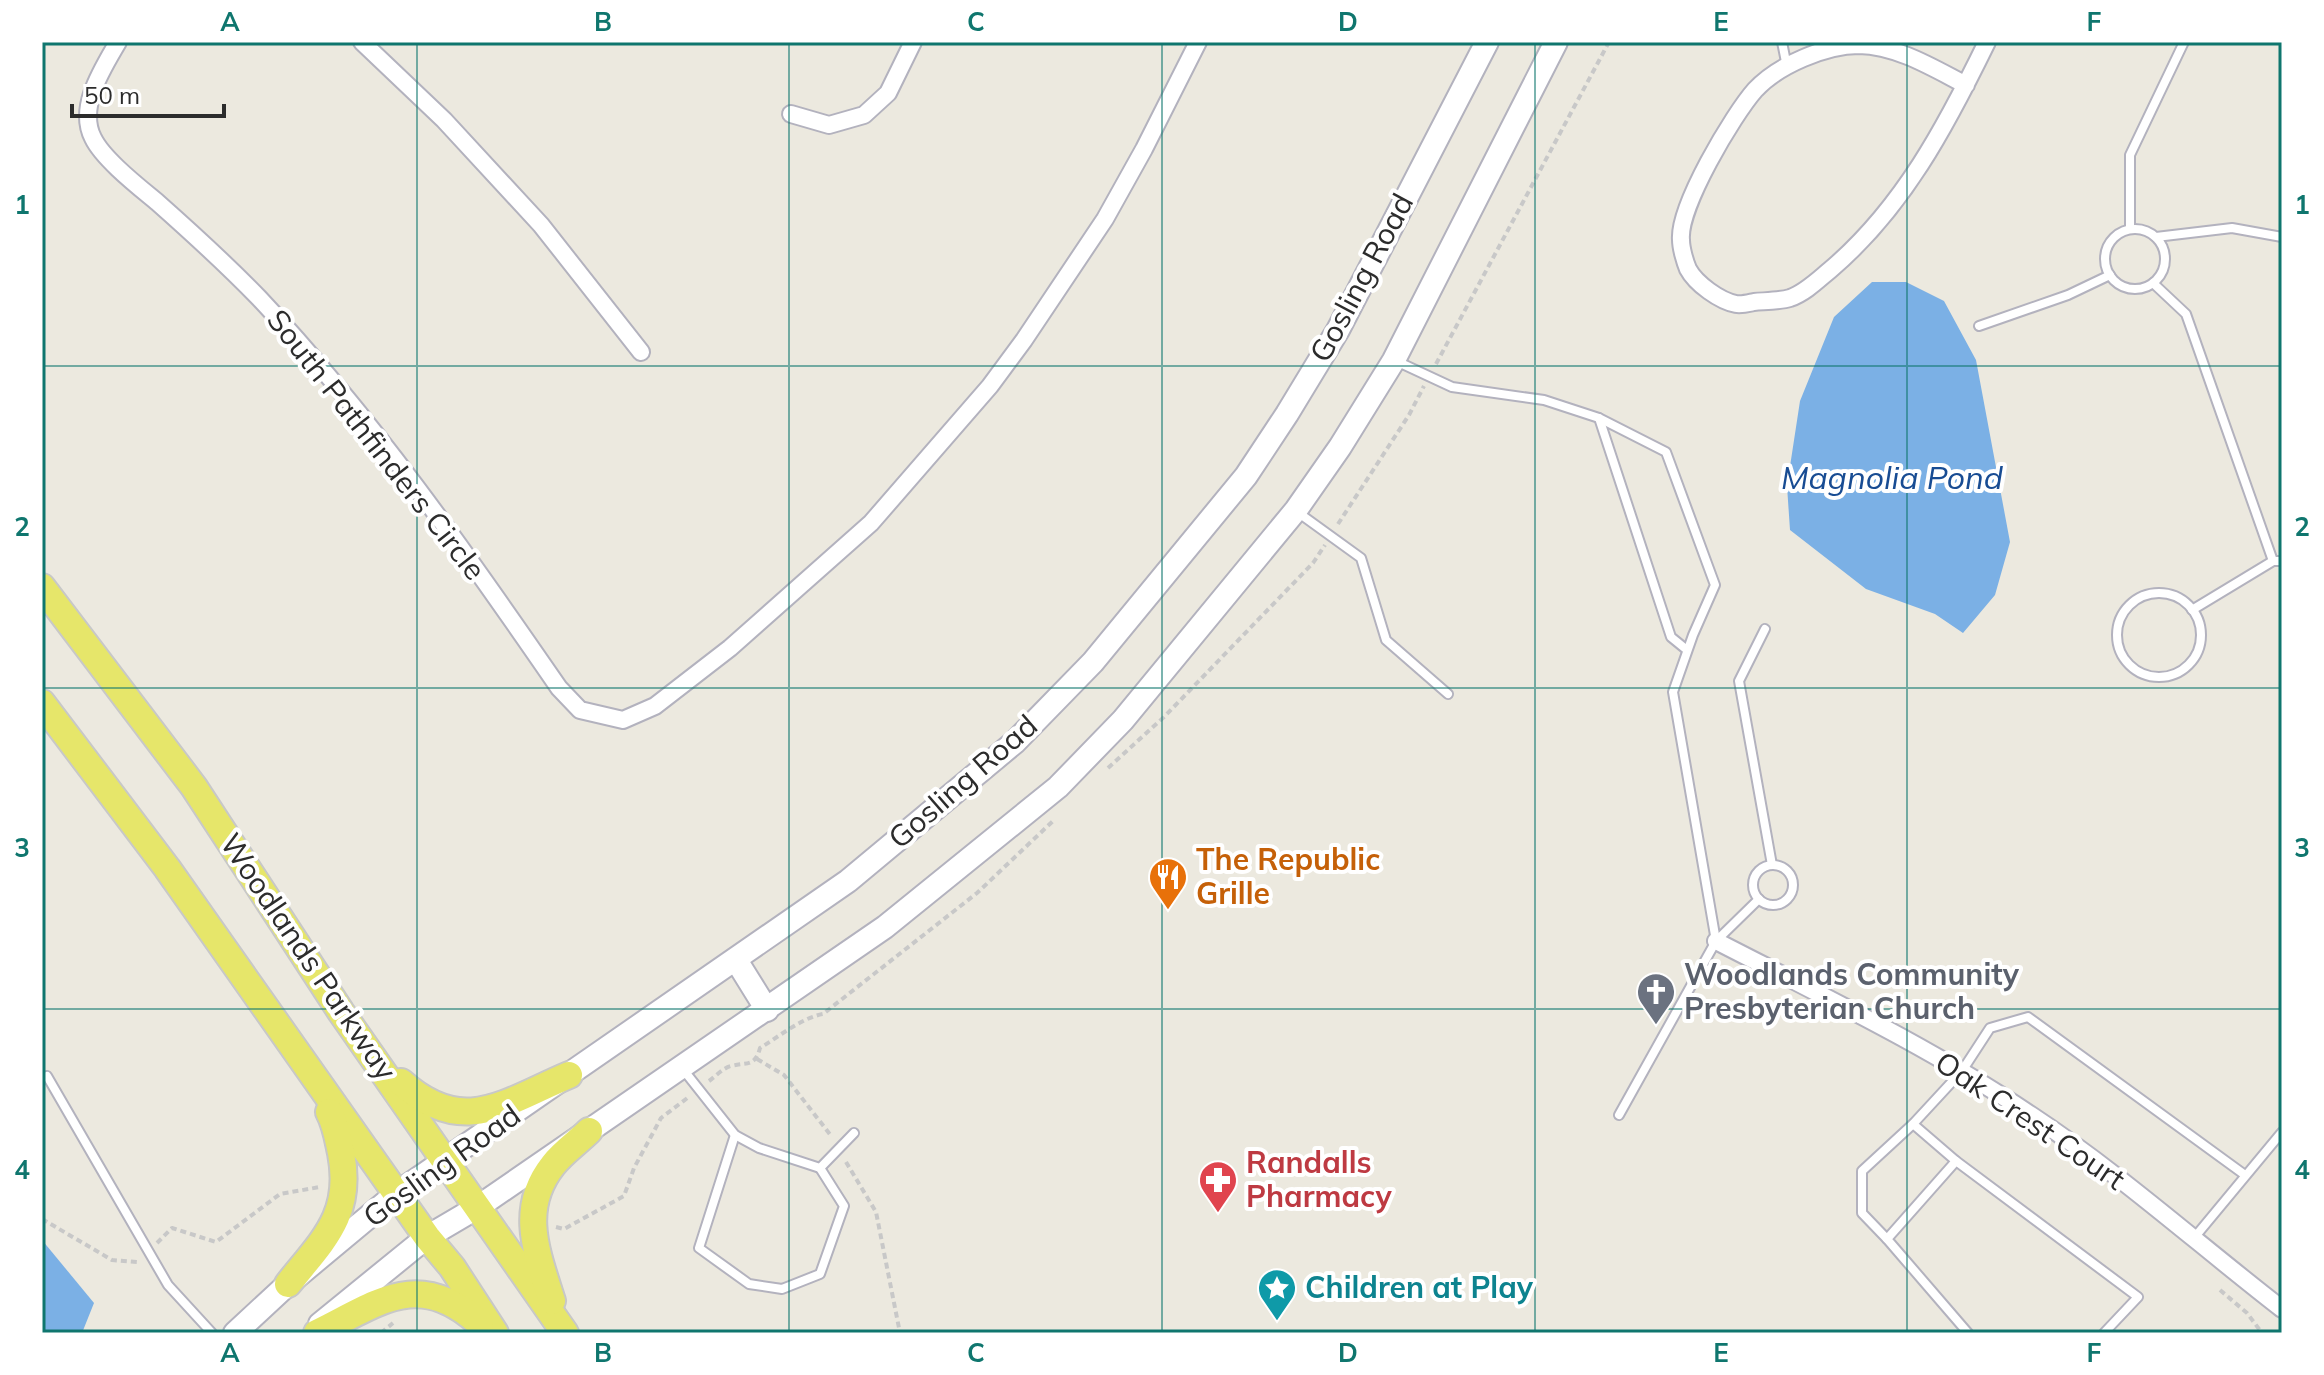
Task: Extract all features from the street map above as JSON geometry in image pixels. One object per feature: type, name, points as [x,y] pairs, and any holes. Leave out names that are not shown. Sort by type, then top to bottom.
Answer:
[{"type":"main road","name":"Gosling Road","points":[[235,1333],[288,1284],[396,1194],[848,881],[1015,742],[1093,662],[1246,476],[1287,414],[1338,330],[1487,42]]},
{"type":"main road","name":"Gosling Road","points":[[310,1333],[427,1237],[478,1207],[885,927],[1058,787],[1123,720],[1296,510],[1394,360],[1556,42]]},
{"type":"main road","name":"Woodlands Parkway","points":[[42,587],[194,787],[341,1012],[563,1330]]},
{"type":"main road","name":"Woodlands Parkway","points":[[42,703],[167,868],[396,1194],[452,1267],[492,1333]]},
{"type":"main road","points":[[736,960],[767,1010]]},
{"type":"main road","points":[[375,1059],[410,1091],[434,1107],[457,1112],[480,1113],[569,1075]]},
{"type":"main road","points":[[288,1284],[331,1229],[341,1209],[344,1190],[344,1171],[335,1125],[315,1079]]},
{"type":"main road","points":[[563,1330],[538,1255],[532,1211],[537,1189],[554,1164],[589,1131]]},
{"type":"main road","points":[[317,1333],[397,1295],[421,1293],[453,1303],[492,1333]]},
{"type":"street","name":"South Pathfinders Circle","points":[[118,42],[95,84],[87,116],[93,138],[123,172],[258,297],[346,398],[410,480],[559,688],[580,710],[623,720],[655,706],[677,690],[805,583],[871,523],[980,397],[1024,340],[1105,219],[1198,42]]},
{"type":"street","points":[[362,42],[444,120],[541,225],[641,352]]},
{"type":"street","points":[[791,114],[829,125],[864,115],[888,93],[913,42]]},
{"type":"street","points":[[1966,85],[1904,54],[1860,45],[1841,44],[1787,67],[1757,88],[1733,120],[1689,202],[1680,239],[1688,270],[1710,292],[1737,304],[1791,298],[1815,282],[1861,241],[1907,187],[1928,156],[1966,85],[1987,42]]},
{"type":"street","name":"Oak Crest Court","points":[[1716,941],[1962,1071],[2031,1115],[2100,1163],[2282,1309]]},
{"type":"lane","points":[[1782,42],[1787,67]]},
{"type":"lane","points":[[2130,229],[2130,155],[2184,42]]},
{"type":"lane","points":[[2156,237],[2165,257],[2164,267],[2153,283],[2135,289],[2125,287],[2110,275],[2106,257],[2108,247],[2113,239],[2130,229],[2140,229],[2156,237],[2232,228],[2282,237]]},
{"type":"lane","points":[[1979,326],[2068,295],[2110,275]]},
{"type":"lane","points":[[2153,283],[2186,314],[2277,561],[2192,610]]},
{"type":"lane","points":[[1394,360],[1452,387],[1544,400],[1599,418],[1666,452],[1715,585],[1673,692],[1716,941]]},
{"type":"lane","points":[[1599,418],[1671,637],[1687,650]]},
{"type":"lane","points":[[1296,510],[1361,558],[1386,640],[1448,694]]},
{"type":"lane","points":[[2157,593],[2183,601],[2192,610],[2199,622],[2201,636],[2191,662],[2167,676],[2139,672],[2128,664],[2120,652],[2117,639],[2123,613],[2132,603],[2157,593]]},
{"type":"lane","points":[[1765,629],[1739,681],[1772,865]]},
{"type":"lane","points":[[1772,865],[1779,865],[1793,879],[1793,892],[1777,905],[1764,903],[1753,887],[1760,870],[1772,865]]},
{"type":"lane","points":[[1619,1115],[1716,941],[1759,899]]},
{"type":"lane","points":[[1968,1333],[1862,1213],[1862,1171],[1913,1124],[1962,1071],[1990,1028],[2028,1017],[2245,1175]]},
{"type":"lane","points":[[682,1068],[735,1135],[759,1148],[820,1168],[844,1206],[820,1274],[782,1289],[749,1284],[699,1248],[735,1135]]},
{"type":"lane","points":[[47,1076],[168,1285],[212,1333]]},
{"type":"lane","points":[[1913,1124],[1956,1161],[2138,1297],[2104,1333]]},
{"type":"lane","points":[[2193,1239],[2282,1132]]},
{"type":"lane","points":[[820,1168],[854,1133]]},
{"type":"lane","points":[[1887,1239],[1956,1161]]},
{"type":"path","points":[[1103,773],[1164,717],[1313,563],[1409,415],[1609,42]]},
{"type":"path","points":[[533,1220],[564,1229],[624,1196],[634,1168],[661,1118],[728,1066],[750,1064],[757,1059],[760,1048],[807,1017],[823,1014],[977,893],[1057,817]]},
{"type":"path","points":[[42,1219],[112,1260],[137,1262],[172,1228],[216,1242],[280,1194],[336,1184],[344,1190]]},
{"type":"path","points":[[2220,1290],[2247,1313],[2262,1333]]},
{"type":"path","points":[[381,1333],[403,1316],[421,1293]]},
{"type":"water","name":"Magnolia Pond","points":[[1872,282],[1906,282],[1944,301],[1976,360],[2010,542],[1995,595],[1963,633],[1935,614],[1866,589],[1790,530],[1787,486],[1800,401],[1834,317]]},
{"type":"water","points":[[42,1240],[94,1303],[82,1333],[42,1333]]},
{"type":"place","name":"The Republic Grille","points":[[1168,911]]},
{"type":"place","name":"Woodlands Community Presbyterian Church","points":[[1656,1026]]},
{"type":"place","name":"Randalls Pharmacy","points":[[1218,1214]]},
{"type":"place","name":"Children at Play","points":[[1277,1322]]}]
